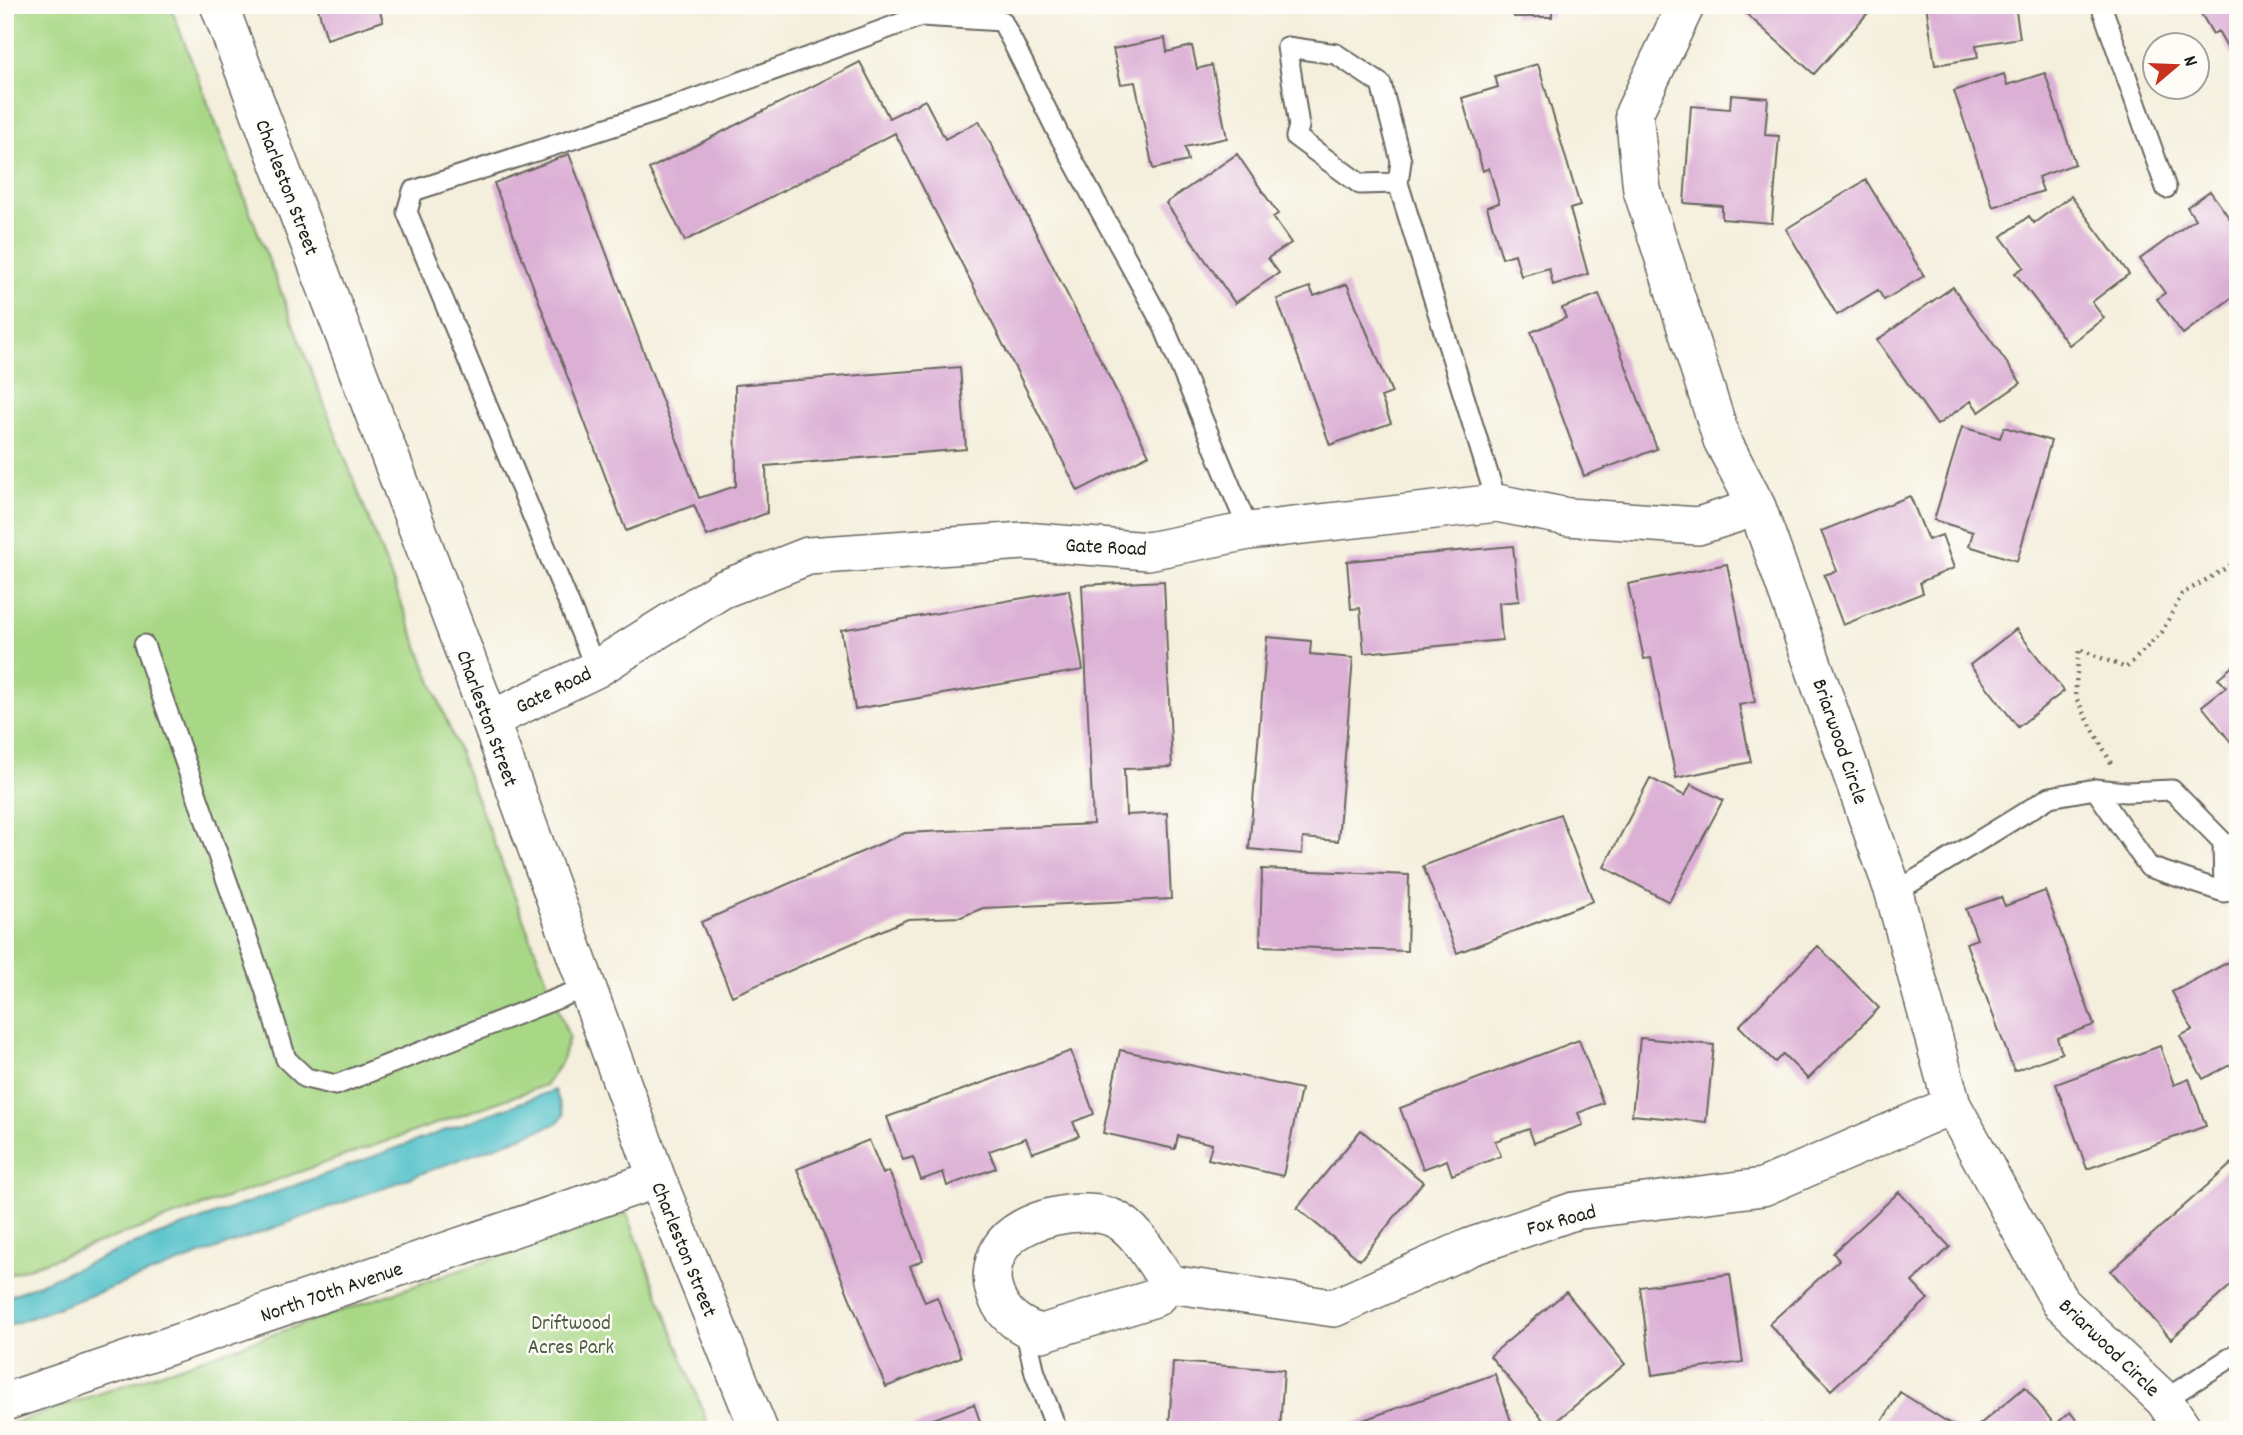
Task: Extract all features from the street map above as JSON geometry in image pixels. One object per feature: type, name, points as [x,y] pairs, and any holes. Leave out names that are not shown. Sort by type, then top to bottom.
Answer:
[{"type":"street","name":"Charleston Street","points":[[219,5],[489,720],[657,1179],[759,1430]]},
{"type":"street","name":"Briarwood Circle","points":[[1686,5],[1634,113],[1642,190],[1722,440],[1757,507],[1894,893],[1952,1105],[2060,1303],[2164,1400],[2184,1430]]},
{"type":"street","name":"Gate Road","points":[[489,720],[596,669],[721,590],[808,556],[1024,541],[1148,551],[1250,531],[1497,503],[1568,517],[1698,526],[1757,507]]},
{"type":"street","name":"Fox Road","points":[[1170,1284],[1334,1308],[1470,1247],[1574,1211],[1763,1187],[1952,1105]]},
{"type":"street","name":"North 70th Avenue","points":[[5,1402],[657,1179]]},
{"type":"street","points":[[1069,1213],[1093,1213],[1114,1218],[1127,1227],[1170,1284],[1154,1298],[1042,1333],[1025,1329],[1009,1319],[999,1302],[993,1280],[994,1263],[1002,1245],[1016,1232],[1046,1219],[1069,1213]]},
{"type":"lane","points":[[2101,5],[2166,188]]},
{"type":"lane","points":[[596,669],[407,212],[413,191],[678,105],[921,16],[1002,21],[1058,133],[1164,327],[1250,531]]},
{"type":"lane","points":[[1398,183],[1360,184],[1296,136],[1299,126],[1287,47],[1336,54],[1381,84],[1401,161],[1398,183],[1497,503]]},
{"type":"lane","points":[[145,645],[265,989],[286,1059],[306,1077],[336,1085],[587,987]]},
{"type":"lane","points":[[1894,893],[2050,797],[2095,789],[2126,792],[2172,790],[2223,842],[2224,892],[2149,867],[2095,789]]},
{"type":"lane","points":[[1025,1329],[1035,1373],[1055,1425]]},
{"type":"lane","points":[[2164,1400],[2238,1353]]},
{"type":"path","points":[[2238,395],[2238,414]]},
{"type":"path","points":[[2126,792],[2075,696],[2080,649],[2126,668],[2162,632],[2182,593],[2238,561]]},
{"type":"green space","points":[[5,5],[170,5],[569,1037],[561,1062],[546,1085],[5,1276]]},
{"type":"green space","name":"Driftwood Acres Park","points":[[627,1213],[710,1430],[5,1430],[5,1426]]},
{"type":"water","points":[[555,1090],[564,1115],[556,1124],[5,1327],[5,1298],[132,1245]]},
{"type":"building","points":[[317,5],[378,5],[383,21],[327,39]]},
{"type":"building","points":[[1158,5],[1181,5],[1161,13]]},
{"type":"building","points":[[1514,5],[1552,5],[1552,17],[1514,17]]},
{"type":"building","points":[[1747,5],[1875,5],[1814,74],[1742,10]]},
{"type":"building","points":[[1926,5],[2015,5],[2020,38],[1976,45],[1978,58],[1935,65]]},
{"type":"building","points":[[2196,5],[2238,5],[2238,65],[2218,31],[2213,34]]},
{"type":"building","points":[[1165,38],[1167,52],[1192,46],[1197,69],[1212,65],[1227,138],[1185,147],[1188,161],[1153,169],[1135,82],[1121,84],[1113,49]]},
{"type":"building","points":[[860,62],[889,118],[925,100],[945,139],[979,121],[1149,455],[1078,491],[895,133],[685,241],[649,169]]},
{"type":"building","points":[[1538,64],[1580,206],[1570,209],[1588,274],[1553,285],[1549,268],[1521,276],[1515,254],[1502,258],[1487,207],[1499,203],[1489,168],[1483,171],[1462,98],[1498,87],[1495,76]]},
{"type":"building","points":[[2045,73],[2075,164],[2038,177],[2043,191],[1993,207],[1954,91],[2004,74],[2007,85]]},
{"type":"building","points":[[1731,95],[1768,98],[1765,135],[1779,136],[1772,223],[1722,219],[1722,206],[1684,203],[1691,106],[1730,109]]},
{"type":"building","points":[[569,154],[699,498],[736,486],[735,385],[960,367],[966,449],[766,466],[767,513],[707,536],[694,505],[626,531],[494,183]]},
{"type":"building","points":[[1237,154],[1278,214],[1273,217],[1291,243],[1268,258],[1279,273],[1235,303],[1166,203]]},
{"type":"building","points":[[1866,180],[1924,276],[1884,300],[1878,290],[1837,315],[1786,229]]},
{"type":"building","points":[[2210,191],[2235,226],[2238,224],[2238,293],[2183,334],[2157,299],[2165,293],[2140,259],[2195,219],[2187,207]]},
{"type":"building","points":[[2071,196],[2129,274],[2092,302],[2104,318],[2069,345],[2015,273],[2024,267],[2001,237],[2029,216],[2034,223]]},
{"type":"building","points":[[1347,284],[1392,393],[1381,397],[1391,423],[1330,445],[1277,299],[1310,287],[1314,296]]},
{"type":"building","points":[[1953,287],[2021,383],[1979,412],[1971,401],[1937,425],[1877,340]]},
{"type":"building","points":[[1599,294],[1657,449],[1584,476],[1531,332],[1566,318],[1562,308]]},
{"type":"building","points":[[1962,427],[2000,438],[2004,427],[2051,441],[2017,561],[1969,546],[1973,532],[1934,520]]},
{"type":"building","points":[[1910,496],[1928,540],[1942,535],[1954,568],[1920,582],[1923,593],[1843,625],[1824,575],[1837,571],[1821,531]]},
{"type":"building","points":[[1513,546],[1519,601],[1499,603],[1502,640],[1364,653],[1360,608],[1351,609],[1347,561]]},
{"type":"building","points":[[1727,564],[1755,702],[1739,705],[1751,762],[1676,778],[1651,658],[1644,659],[1628,584]]},
{"type":"building","points":[[1164,581],[1172,767],[1124,769],[1126,815],[1167,813],[1171,899],[983,908],[961,917],[908,919],[732,996],[701,922],[905,833],[1093,824],[1082,585]]},
{"type":"building","points":[[1069,590],[1083,670],[855,709],[841,630]]},
{"type":"building","points":[[2016,629],[2064,691],[2018,727],[1970,665]]},
{"type":"building","points":[[1267,637],[1311,641],[1310,654],[1353,658],[1338,841],[1303,838],[1302,854],[1249,849]]},
{"type":"building","points":[[2238,662],[2238,751],[2202,706],[2226,687],[2218,678]]},
{"type":"building","points":[[1650,778],[1685,796],[1691,784],[1723,800],[1669,902],[1604,867]]},
{"type":"building","points":[[1560,814],[1593,901],[1457,953],[1423,866]]},
{"type":"building","points":[[1262,869],[1409,875],[1407,951],[1260,946]]},
{"type":"building","points":[[2045,891],[2094,1025],[2057,1038],[2062,1053],[2014,1071],[1966,943],[1977,939],[1966,909],[2001,897],[2005,906]]},
{"type":"building","points":[[1818,946],[1879,1008],[1808,1079],[1783,1054],[1775,1062],[1739,1026]]},
{"type":"building","points":[[2238,957],[2238,1061],[2203,1079],[2180,1036],[2192,1030],[2172,992]]},
{"type":"building","points":[[1640,1038],[1714,1045],[1706,1122],[1632,1115]]},
{"type":"building","points":[[1579,1040],[1603,1103],[1578,1113],[1583,1125],[1534,1143],[1529,1129],[1495,1141],[1501,1156],[1452,1175],[1447,1160],[1423,1169],[1400,1108]]},
{"type":"building","points":[[2160,1046],[2174,1085],[2189,1079],[2206,1126],[2087,1169],[2056,1084]]},
{"type":"building","points":[[1120,1050],[1301,1089],[1283,1176],[1208,1159],[1212,1144],[1178,1136],[1175,1149],[1103,1133]]},
{"type":"building","points":[[1071,1051],[1094,1114],[1073,1122],[1079,1136],[1032,1153],[1026,1138],[989,1151],[996,1168],[947,1186],[943,1172],[921,1180],[913,1157],[903,1160],[887,1117]]},
{"type":"building","points":[[1361,1130],[1423,1182],[1360,1260],[1297,1208]]},
{"type":"building","points":[[869,1140],[883,1174],[889,1171],[923,1260],[910,1266],[925,1302],[937,1297],[961,1357],[886,1387],[797,1169]]},
{"type":"building","points":[[2238,1158],[2238,1279],[2171,1339],[2111,1271]]},
{"type":"building","points":[[1899,1192],[1950,1247],[1912,1282],[1928,1299],[1831,1390],[1769,1324],[1839,1260],[1833,1253]]},
{"type":"building","points":[[1730,1274],[1743,1362],[1652,1375],[1640,1287]]},
{"type":"building","points":[[1566,1292],[1625,1364],[1549,1427],[1490,1356]]},
{"type":"building","points":[[1173,1362],[1284,1370],[1280,1430],[1169,1430]]},
{"type":"building","points":[[1495,1374],[1514,1430],[1337,1430],[1337,1429]]},
{"type":"building","points":[[2025,1387],[2055,1425],[2070,1412],[2084,1430],[1973,1430]]},
{"type":"building","points":[[1900,1392],[1960,1430],[1877,1430]]},
{"type":"building","points":[[974,1404],[983,1430],[906,1430],[906,1429]]},
{"type":"building","points":[[1760,1423],[1771,1430],[1755,1430]]}]
